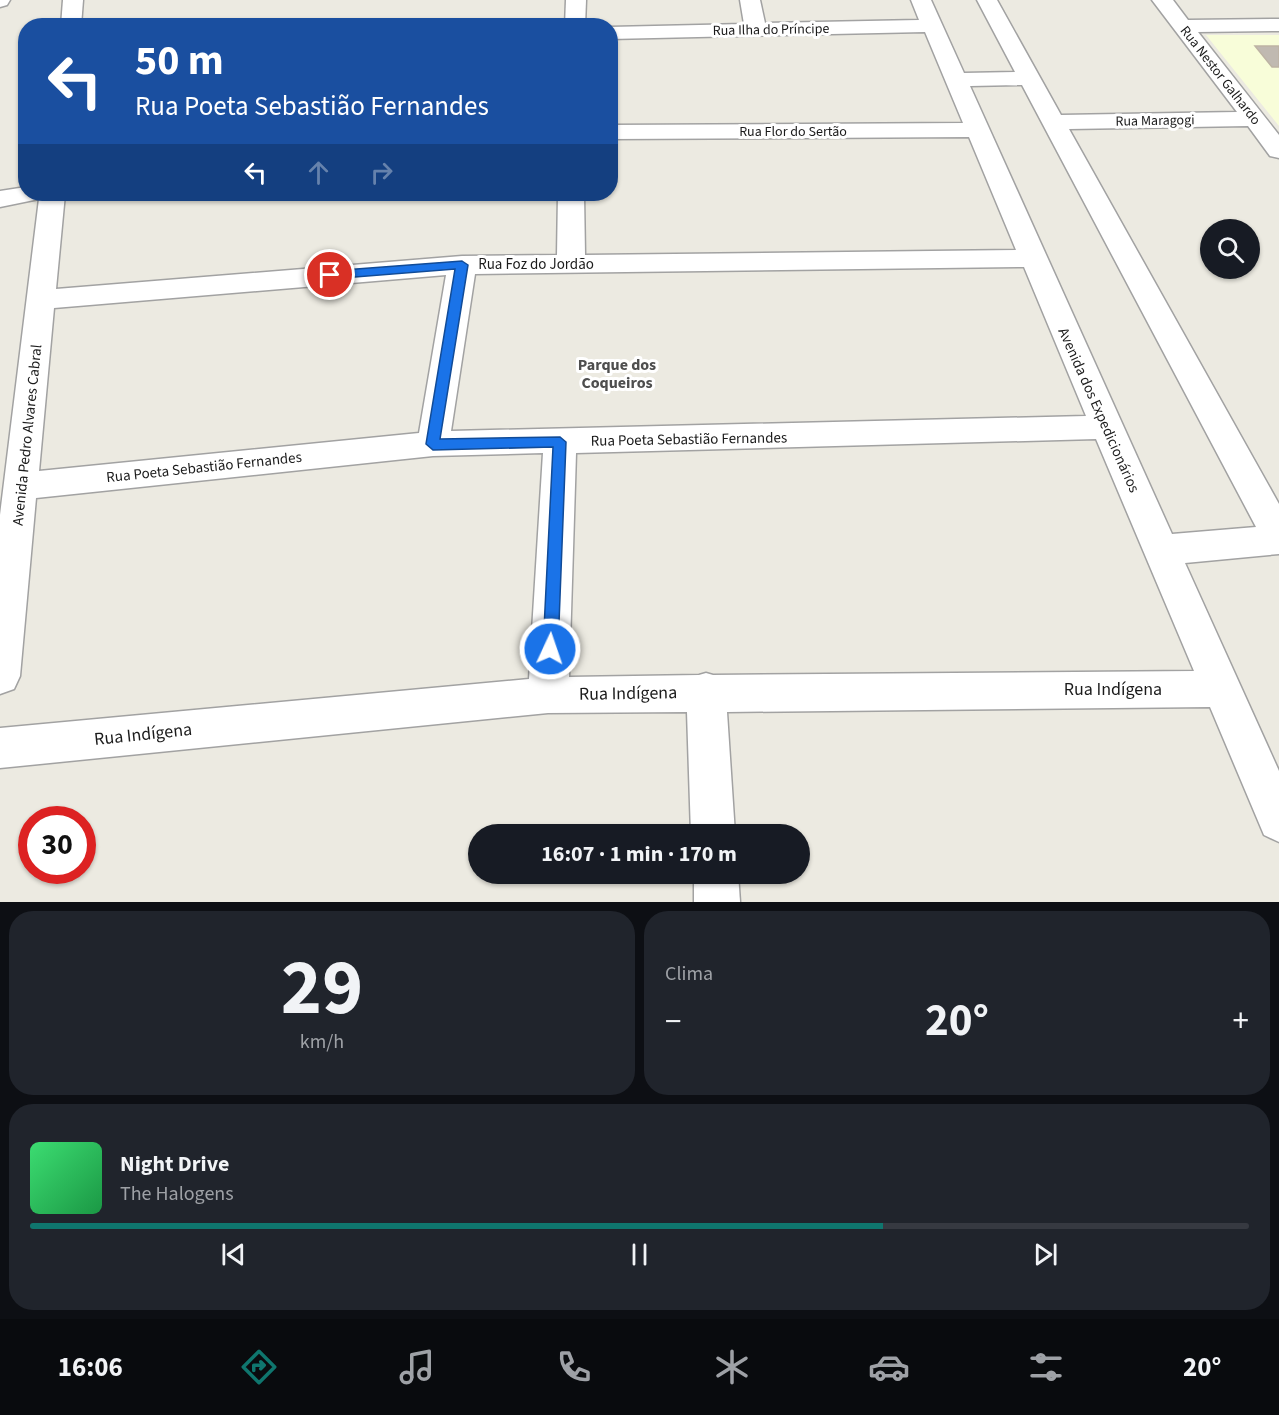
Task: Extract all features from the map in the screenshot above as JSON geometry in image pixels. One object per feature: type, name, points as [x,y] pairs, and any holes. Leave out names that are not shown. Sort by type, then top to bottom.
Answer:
[{"type":"street","points":[[72,18],[73,0]]},
{"type":"street","points":[[575,18],[576,0]]},
{"type":"street","points":[[750,0],[756,30]]},
{"type":"street","points":[[987,0],[1028,78],[1055,122],[1122,253],[1279,538],[1161,550]]},
{"type":"street","name":"Rua Nestor Galhardo","points":[[1162,0],[1279,151]]},
{"type":"street","name":"Rua Ilha do Príncipe","points":[[618,33],[756,30],[926,13]]},
{"type":"street","name":"Avenida dos Expedicionários","points":[[926,13],[1279,820]]},
{"type":"street","points":[[1182,26],[1279,25]]},
{"type":"street","points":[[956,80],[1028,78]]},
{"type":"street","name":"Rua Maragogi","points":[[1055,122],[1254,119]]},
{"type":"street","name":"Rua Flor do Sertão","points":[[618,132],[976,130]]},
{"type":"street","points":[[0,199],[18,196]]},
{"type":"street","name":"Avenida Pedro Alvares Cabral","points":[[0,676],[51,201]]},
{"type":"street","points":[[571,201],[571,264]]},
{"type":"street","name":"Rua Foz do Jordão","points":[[41,300],[462,265],[1033,258]]},
{"type":"street","points":[[433,444],[462,265]]},
{"type":"street","name":"Rua Poeta Sebastião Fernandes","points":[[22,486],[433,444],[1106,427]]},
{"type":"street","points":[[548,695],[560,442]]},
{"type":"street","name":"Rua Indígena","points":[[0,748],[548,695],[1222,689]]},
{"type":"street","points":[[706,692],[713,824]]},
{"type":"street","points":[[716,884],[717,902]]},
{"type":"shaded area","points":[[1206,35],[1279,35],[1279,126]]},
{"type":"building","points":[[1255,46],[1279,46],[1279,67],[1272,67]]},
{"type":"district","name":"Parque dos Coqueiros","points":[[617,373]]},
{"type":"route","points":[[330,275],[462,265],[433,444],[560,442],[550,649]]}]
